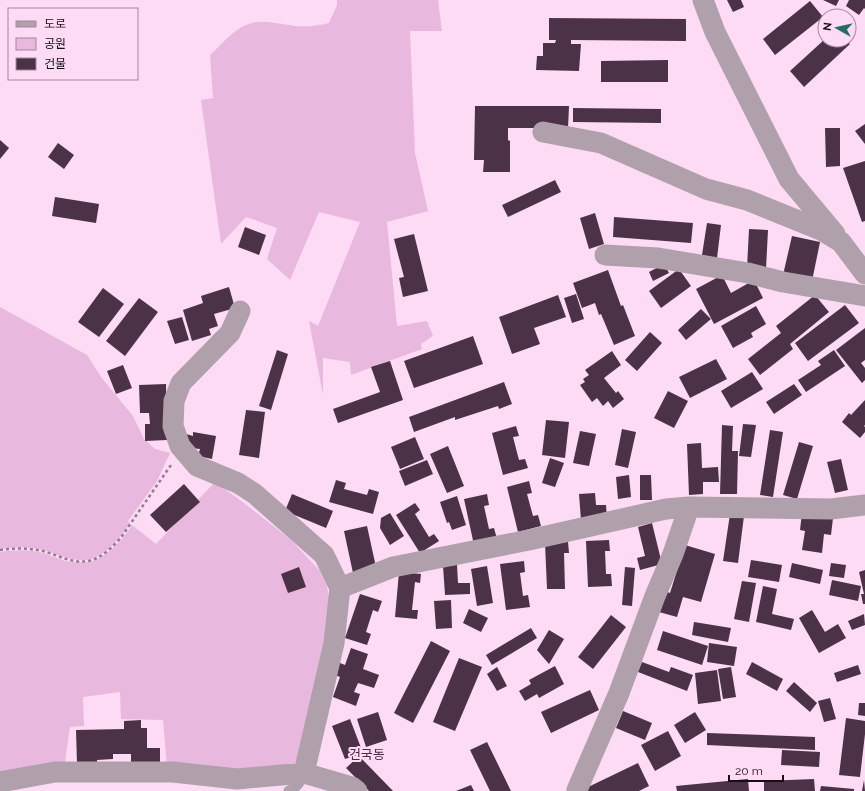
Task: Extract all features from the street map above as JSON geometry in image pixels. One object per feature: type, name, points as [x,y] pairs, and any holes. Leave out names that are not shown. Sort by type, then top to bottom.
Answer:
[{"type":"street","points":[[703,0],[715,32],[789,179],[842,242],[865,274]]},
{"type":"street","points":[[543,132],[601,143],[706,189],[747,200],[821,230],[842,242]]},
{"type":"street","points":[[605,255],[658,258],[748,273],[783,282],[865,296]]},
{"type":"street","points":[[240,311],[230,333],[181,383],[174,401],[173,426],[180,446],[197,466],[238,483],[255,494],[324,555],[340,588],[334,643],[304,774]]},
{"type":"street","points":[[340,588],[393,567],[528,540],[666,509],[831,509],[865,505]]},
{"type":"street","points":[[577,790],[619,692],[690,508]]},
{"type":"street","points":[[0,782],[55,772],[173,772],[237,779],[304,774],[352,787],[357,791]]},
{"type":"lane","points":[[289,791],[292,790],[303,778],[304,774]]},
{"type":"path","points":[[0,550],[16,548],[28,549],[68,560],[86,562],[97,557],[114,546],[129,528],[173,462],[180,446]]},
{"type":"green space","points":[[337,0],[438,0],[442,31],[410,31],[415,153],[428,211],[387,222],[397,326],[427,321],[433,336],[421,344],[422,349],[351,375],[350,362],[323,358],[323,395],[309,321],[318,326],[360,222],[319,212],[290,280],[267,259],[277,228],[246,217],[221,244],[201,100],[213,98],[210,55],[236,31],[246,25],[258,22],[270,22],[295,26],[316,26],[329,23],[337,5]]},
{"type":"green space","points":[[0,307],[87,355],[101,377],[133,416],[144,439],[155,449],[170,453],[157,481],[128,521],[130,523],[123,534],[109,549],[92,559],[73,559],[27,547],[0,549]]},
{"type":"green space","points":[[215,482],[291,540],[320,571],[326,582],[329,596],[326,647],[298,771],[167,767],[163,720],[121,719],[120,692],[83,697],[84,726],[70,727],[64,769],[0,779],[0,552],[27,550],[46,554],[66,561],[88,562],[101,557],[113,548],[132,525],[156,544]]},
{"type":"building","points":[[727,0],[741,0],[744,7],[733,12]]},
{"type":"building","points":[[823,0],[839,0],[836,6]]},
{"type":"building","points":[[849,0],[865,0],[865,9],[864,8],[859,15],[857,14],[857,8],[849,8],[846,6]]},
{"type":"building","points":[[810,1],[817,10],[817,22],[775,55],[763,39]]},
{"type":"building","points":[[549,18],[686,19],[686,41],[571,40],[571,44],[581,44],[579,71],[536,70],[537,56],[543,56],[543,43],[555,43],[556,40],[549,40]]},
{"type":"building","points":[[817,46],[817,48],[846,48],[804,87],[790,71]]},
{"type":"building","points":[[668,60],[668,82],[601,82],[601,61]]},
{"type":"building","points":[[475,106],[569,106],[568,128],[508,128],[508,140],[510,141],[510,172],[483,172],[484,160],[474,160]]},
{"type":"building","points":[[573,108],[661,109],[661,123],[573,122]]},
{"type":"building","points":[[865,124],[865,144],[855,131]]},
{"type":"building","points":[[825,128],[840,128],[840,166],[826,167]]},
{"type":"building","points":[[0,140],[9,148],[0,159]]},
{"type":"building","points":[[58,143],[74,155],[64,169],[48,157]]},
{"type":"building","points":[[865,161],[865,221],[862,222],[843,168]]},
{"type":"building","points":[[555,180],[561,192],[508,217],[502,205]]},
{"type":"building","points":[[55,197],[99,204],[96,223],[52,216]]},
{"type":"building","points":[[595,213],[604,244],[589,249],[580,218]]},
{"type":"building","points":[[614,217],[693,223],[691,243],[613,237]]},
{"type":"building","points":[[707,223],[721,225],[717,258],[702,255]]},
{"type":"building","points":[[245,227],[266,235],[259,255],[238,247]]},
{"type":"building","points":[[749,229],[768,230],[766,269],[747,268]]},
{"type":"building","points":[[414,234],[428,291],[403,297],[399,278],[404,277],[394,239]]},
{"type":"building","points":[[792,236],[820,242],[812,281],[783,275]]},
{"type":"building","points":[[664,264],[669,273],[653,281],[649,272]]},
{"type":"building","points":[[679,269],[691,286],[661,308],[649,291]]},
{"type":"building","points":[[608,270],[621,306],[623,305],[635,336],[614,345],[601,314],[599,315],[595,303],[582,308],[573,283]]},
{"type":"building","points":[[722,275],[731,293],[754,280],[763,298],[714,324],[696,289]]},
{"type":"building","points":[[229,287],[235,308],[214,314],[218,326],[209,329],[211,335],[192,341],[183,310],[203,303],[201,296]]},
{"type":"building","points":[[103,288],[124,304],[99,337],[78,322]]},
{"type":"building","points":[[576,294],[584,319],[572,323],[564,298]]},
{"type":"building","points":[[558,295],[566,317],[534,328],[540,344],[512,354],[499,317]]},
{"type":"building","points":[[815,295],[829,312],[790,344],[793,349],[760,375],[748,359],[781,333],[776,326]]},
{"type":"building","points":[[139,298],[158,312],[125,356],[106,341]]},
{"type":"building","points":[[845,305],[859,323],[808,361],[795,343]]},
{"type":"building","points":[[756,306],[766,324],[751,333],[753,337],[733,348],[721,326]]},
{"type":"building","points":[[701,309],[711,319],[686,340],[678,330]]},
{"type":"building","points":[[182,317],[189,340],[175,344],[167,321]]},
{"type":"building","points":[[865,328],[865,360],[861,363],[865,368],[865,380],[862,383],[836,350]]},
{"type":"building","points":[[650,332],[662,343],[637,371],[625,360]]},
{"type":"building","points":[[473,336],[483,364],[414,388],[404,361]]},
{"type":"building","points":[[277,350],[288,354],[271,410],[259,406]]},
{"type":"building","points":[[834,350],[845,366],[806,392],[798,380],[821,365],[818,361]]},
{"type":"building","points":[[612,351],[621,365],[604,378],[616,393],[618,391],[624,399],[613,408],[608,401],[603,406],[597,398],[592,402],[580,385],[585,382],[583,379],[589,375],[585,370]]},
{"type":"building","points":[[716,359],[727,379],[690,398],[679,377]]},
{"type":"building","points":[[390,361],[403,400],[338,423],[333,409],[380,392],[371,367]]},
{"type":"building","points":[[123,365],[132,388],[116,394],[107,371]]},
{"type":"building","points":[[752,372],[763,389],[731,408],[721,391]]},
{"type":"building","points":[[504,382],[512,404],[499,409],[498,406],[455,420],[455,417],[414,432],[409,417]]},
{"type":"building","points":[[166,384],[167,440],[145,441],[145,424],[150,424],[149,413],[140,413],[139,385]]},
{"type":"building","points":[[794,384],[802,395],[774,414],[766,402]]},
{"type":"building","points":[[668,391],[688,401],[674,428],[654,418]]},
{"type":"building","points":[[865,400],[865,432],[860,438],[842,422],[849,413],[851,415]]},
{"type":"building","points":[[246,410],[265,412],[259,458],[239,455]]},
{"type":"building","points":[[546,420],[569,422],[565,458],[542,455]]},
{"type":"building","points":[[743,424],[756,425],[751,457],[739,456]]},
{"type":"building","points":[[722,425],[733,426],[732,451],[738,451],[737,494],[720,494]]},
{"type":"building","points":[[516,426],[519,436],[513,437],[519,460],[525,459],[528,468],[503,475],[492,433]]},
{"type":"building","points":[[622,429],[636,432],[628,468],[615,465]]},
{"type":"building","points":[[770,430],[783,432],[773,497],[760,495]]},
{"type":"building","points":[[580,431],[596,434],[589,466],[573,463]]},
{"type":"building","points":[[193,432],[216,436],[212,459],[198,456],[200,449],[191,448],[186,434],[193,436]]},
{"type":"building","points":[[415,437],[424,459],[400,469],[391,447]]},
{"type":"building","points":[[799,442],[813,446],[797,499],[783,495]]},
{"type":"building","points":[[701,443],[702,468],[718,467],[719,482],[703,482],[703,494],[689,495],[687,444]]},
{"type":"building","points":[[448,446],[464,486],[447,493],[430,454]]},
{"type":"building","points":[[550,458],[564,463],[555,487],[542,483]]},
{"type":"building","points":[[841,459],[848,490],[835,493],[827,462]]},
{"type":"building","points":[[427,460],[433,474],[405,486],[399,471]]},
{"type":"building","points":[[629,475],[631,497],[618,499],[616,477]]},
{"type":"building","points":[[640,475],[651,475],[652,500],[640,500]]},
{"type":"building","points":[[336,480],[346,483],[344,489],[367,495],[369,489],[379,492],[373,514],[329,502]]},
{"type":"building","points":[[529,481],[532,493],[527,494],[533,516],[538,515],[541,526],[518,532],[507,487]]},
{"type":"building","points":[[184,484],[200,502],[166,532],[150,515]]},
{"type":"building","points":[[595,493],[596,505],[606,505],[607,518],[581,520],[579,494]]},
{"type":"building","points":[[292,494],[333,511],[326,528],[285,511]]},
{"type":"building","points":[[487,494],[489,505],[484,506],[489,529],[494,528],[497,539],[474,545],[464,499]]},
{"type":"building","points":[[457,496],[466,525],[452,530],[449,522],[447,523],[440,502]]},
{"type":"building","points":[[415,503],[420,510],[415,514],[429,537],[434,534],[439,541],[420,553],[396,515]]},
{"type":"building","points":[[390,513],[404,536],[390,545],[380,528],[381,518]]},
{"type":"building","points":[[802,513],[833,518],[831,535],[824,534],[822,553],[802,550],[805,531],[800,530]]},
{"type":"building","points":[[730,514],[744,516],[738,563],[723,561]]},
{"type":"building","points":[[652,523],[662,564],[640,570],[637,558],[645,556],[638,527]]},
{"type":"building","points":[[367,526],[376,567],[353,573],[344,531]]},
{"type":"building","points":[[609,540],[610,551],[605,551],[606,574],[611,574],[612,586],[588,587],[586,541]]},
{"type":"building","points":[[568,542],[569,553],[564,553],[565,589],[547,589],[545,543]]},
{"type":"building","points":[[685,545],[715,554],[701,602],[683,597],[677,617],[659,612],[665,591],[670,593]]},
{"type":"building","points":[[751,560],[782,565],[779,582],[748,577]]},
{"type":"building","points":[[524,561],[525,572],[520,573],[523,596],[528,595],[530,607],[506,610],[500,564]]},
{"type":"building","points":[[792,563],[823,570],[820,584],[789,577]]},
{"type":"building","points":[[831,563],[846,565],[844,578],[829,576]]},
{"type":"building","points":[[457,565],[458,583],[470,583],[470,594],[445,595],[443,566]]},
{"type":"building","points":[[487,566],[493,603],[477,606],[471,569]]},
{"type":"building","points":[[299,567],[306,587],[288,593],[281,574]]},
{"type":"building","points":[[625,567],[635,568],[632,606],[622,605]]},
{"type":"building","points":[[865,570],[865,604],[863,604],[861,594],[864,594],[859,572]]},
{"type":"building","points":[[399,572],[421,574],[420,583],[415,582],[412,610],[418,610],[417,619],[395,617]]},
{"type":"building","points":[[832,580],[861,586],[858,601],[829,595]]},
{"type":"building","points":[[742,581],[756,583],[749,622],[734,619]]},
{"type":"building","points":[[763,586],[777,589],[772,614],[794,619],[791,630],[756,622]]},
{"type":"building","points":[[360,594],[382,601],[378,612],[373,610],[366,632],[371,634],[367,645],[345,638]]},
{"type":"building","points":[[451,600],[452,628],[436,629],[434,601]]},
{"type":"building","points":[[469,609],[488,618],[481,632],[463,623]]},
{"type":"building","points":[[812,610],[825,632],[838,624],[846,638],[819,653],[799,618]]},
{"type":"building","points":[[864,614],[865,625],[852,630],[848,621]]},
{"type":"building","points":[[611,615],[626,627],[593,669],[578,657]]},
{"type":"building","points":[[694,622],[731,628],[728,642],[692,635]]},
{"type":"building","points":[[531,628],[537,638],[492,665],[486,655]]},
{"type":"building","points":[[549,630],[564,639],[549,664],[537,650]]},
{"type":"building","points":[[663,631],[708,646],[702,665],[657,650]]},
{"type":"building","points":[[431,641],[450,651],[413,723],[394,713]]},
{"type":"building","points":[[709,643],[737,647],[734,666],[707,662]]},
{"type":"building","points":[[351,648],[368,654],[363,669],[379,675],[374,688],[358,683],[354,692],[360,694],[356,706],[333,697],[340,677],[330,673],[335,661],[345,665]]},
{"type":"building","points":[[459,658],[482,667],[455,731],[433,722]]},
{"type":"building","points":[[642,662],[669,672],[671,667],[693,675],[687,691],[638,672]]},
{"type":"building","points":[[752,662],[783,679],[777,691],[746,674]]},
{"type":"building","points":[[858,665],[861,674],[837,682],[834,673]]},
{"type":"building","points":[[555,666],[564,684],[539,698],[537,694],[525,701],[519,691],[531,684],[529,680]]},
{"type":"building","points":[[497,667],[507,686],[497,691],[487,674]]},
{"type":"building","points":[[731,667],[736,697],[723,699],[718,669]]},
{"type":"building","points":[[717,670],[721,701],[698,704],[695,673]]},
{"type":"building","points":[[794,682],[817,703],[810,712],[786,691]]},
{"type":"building","points":[[590,690],[599,710],[551,733],[541,712]]},
{"type":"building","points":[[830,698],[836,719],[824,722],[818,701]]},
{"type":"building","points":[[859,703],[865,703],[865,716],[858,715]]},
{"type":"building","points":[[623,711],[652,723],[645,740],[616,728]]},
{"type":"building","points":[[378,712],[387,740],[366,747],[357,719]]},
{"type":"building","points":[[695,712],[706,730],[685,743],[674,725]]},
{"type":"building","points":[[846,718],[865,721],[860,777],[839,775]]},
{"type":"building","points":[[350,719],[363,753],[345,759],[332,726]]},
{"type":"building","points":[[141,720],[141,728],[147,728],[147,748],[160,748],[160,768],[131,768],[131,754],[113,754],[113,759],[97,760],[97,763],[77,764],[76,730],[124,729],[124,721]]},
{"type":"building","points":[[668,731],[681,756],[655,771],[641,745]]},
{"type":"building","points":[[707,733],[815,737],[815,750],[707,745]]},
{"type":"building","points":[[487,742],[511,791],[490,791],[470,750]]},
{"type":"building","points":[[782,750],[820,752],[819,767],[781,765]]},
{"type":"building","points":[[359,756],[393,791],[369,791],[346,768]]},
{"type":"building","points":[[638,763],[649,786],[639,791],[587,791],[586,788]]},
{"type":"building","points":[[748,779],[749,791],[677,791],[676,786]]},
{"type":"building","points":[[814,779],[815,791],[764,791],[764,781]]},
{"type":"building","points":[[864,780],[865,791],[862,791]]},
{"type":"building","points":[[471,785],[474,791],[456,791]]},
{"type":"building","points":[[821,786],[854,789],[854,791],[820,791]]},
{"type":"district","name":"건국동","points":[[367,754]]}]
